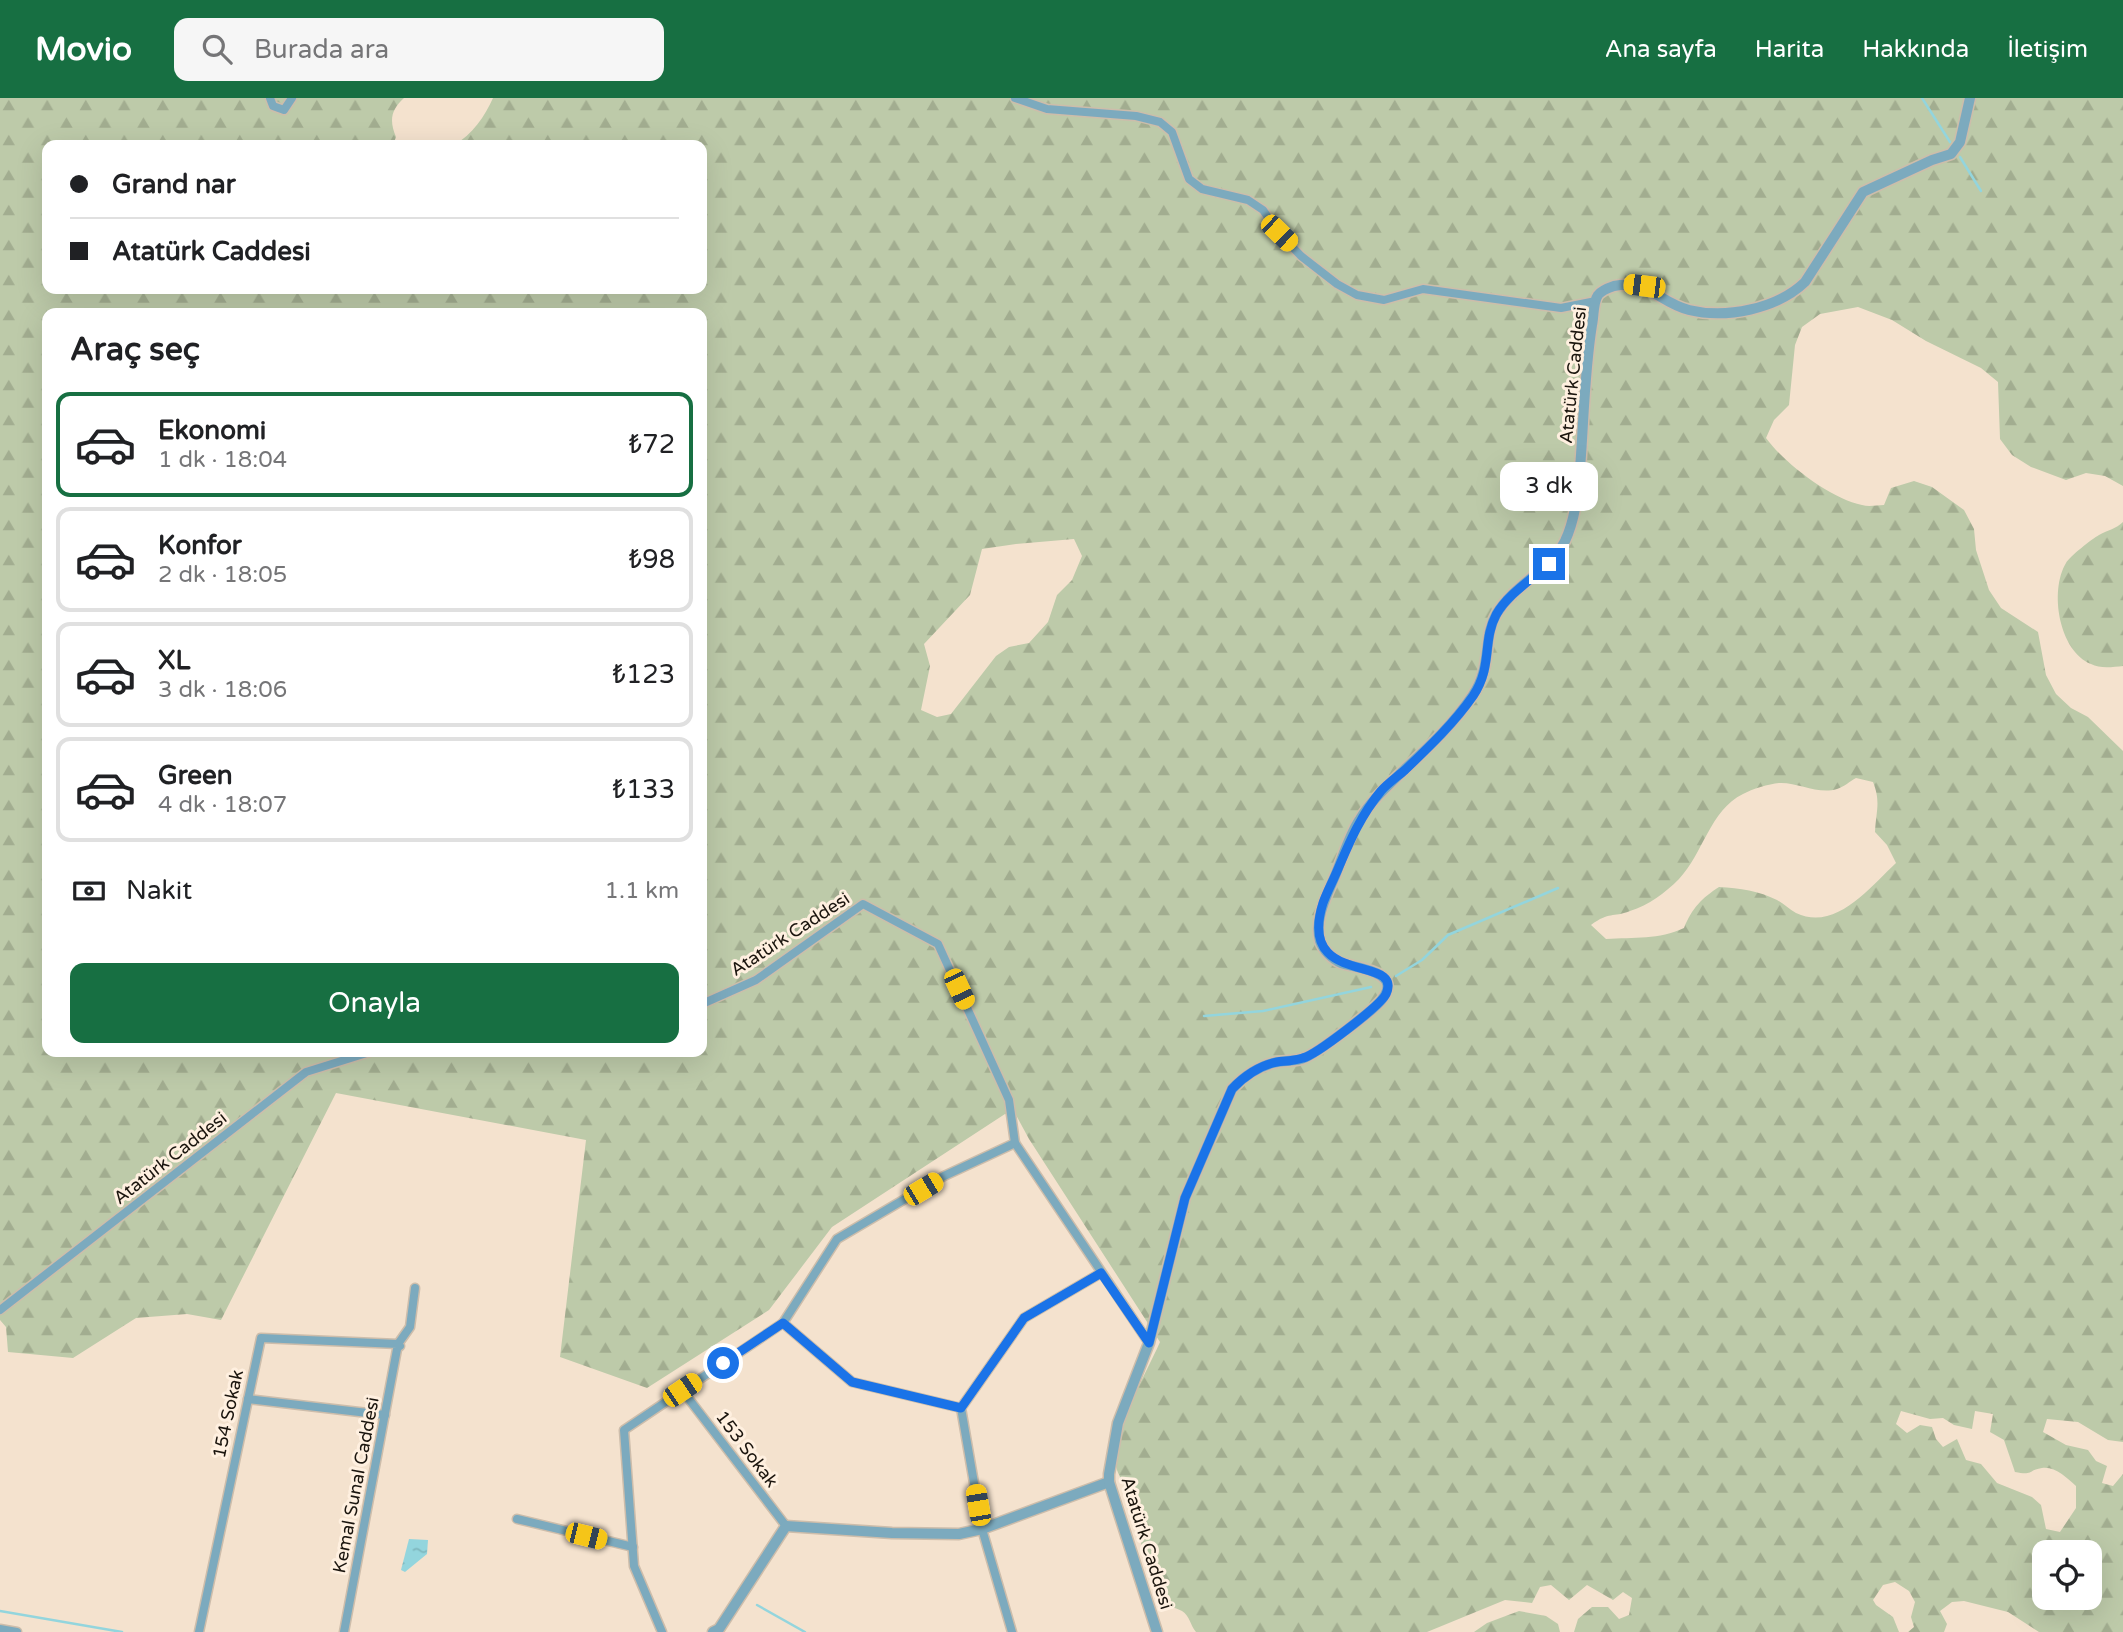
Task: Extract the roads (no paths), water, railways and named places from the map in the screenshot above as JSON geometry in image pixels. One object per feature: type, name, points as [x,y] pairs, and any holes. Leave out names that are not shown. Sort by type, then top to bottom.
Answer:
[{"type":"street","points":[[270,98],[273,106],[284,110],[292,98]]},
{"type":"street","points":[[1015,98],[1047,109],[1136,116],[1160,122],[1172,132],[1189,179],[1202,189],[1248,200],[1263,210],[1279,233],[1301,256],[1337,284],[1357,295],[1384,300],[1423,289],[1561,308],[1596,301]]},
{"type":"street","name":"Atatürk Caddesi","points":[[1157,1632],[1109,1482],[1118,1423],[1149,1343],[1185,1198],[1232,1089],[1242,1078],[1273,1063],[1305,1058],[1370,1012],[1385,995],[1386,983],[1382,975],[1339,962],[1323,949],[1319,931],[1323,904],[1359,820],[1382,790],[1454,721],[1474,695],[1484,677],[1491,628],[1496,615],[1505,602],[1549,564],[1566,539],[1579,478],[1589,344],[1598,296],[1606,288],[1626,284],[1644,286],[1686,309],[1710,313],[1757,308],[1796,291],[1805,282],[1863,192],[1951,154],[1960,142],[1970,98]]},
{"type":"street","name":"Atatürk Caddesi","points":[[707,1002],[756,980],[863,904],[938,944],[1009,1100],[1015,1143],[1149,1343]]},
{"type":"street","name":"Atatürk Caddesi","points":[[0,1310],[306,1072],[354,1057]]},
{"type":"street","points":[[663,1632],[634,1566],[624,1430],[783,1323],[837,1240],[944,1176],[1015,1143]]},
{"type":"street","points":[[1012,1632],[982,1530],[961,1408],[1024,1318],[1101,1273]]},
{"type":"street","name":"Kemal Sunal Caddesi","points":[[344,1632],[385,1415],[401,1346],[410,1327],[415,1288]]},
{"type":"street","points":[[783,1323],[852,1382],[961,1408]]},
{"type":"street","name":"154 Sokak","points":[[199,1632],[261,1338],[401,1346]]},
{"type":"street","name":"153 Sokak","points":[[682,1390],[786,1526]]},
{"type":"street","points":[[248,1399],[385,1415]]},
{"type":"street","points":[[713,1632],[719,1629],[786,1526],[935,1535],[982,1530],[1109,1482]]},
{"type":"street","points":[[517,1519],[632,1547]]},
{"type":"street","points":[[0,1629],[18,1632]]},
{"type":"water","points":[[409,1539],[428,1540],[427,1554],[405,1572],[401,1570]]},
{"type":"waterway","points":[[1922,98],[1950,142]]},
{"type":"waterway","points":[[1960,157],[1981,191]]},
{"type":"waterway","points":[[1396,976],[1422,960],[1448,935],[1558,888]]},
{"type":"waterway","points":[[1204,1016],[1263,1011],[1371,987]]},
{"type":"waterway","points":[[757,1605],[805,1632]]},
{"type":"waterway","points":[[0,1611],[122,1632]]}]
